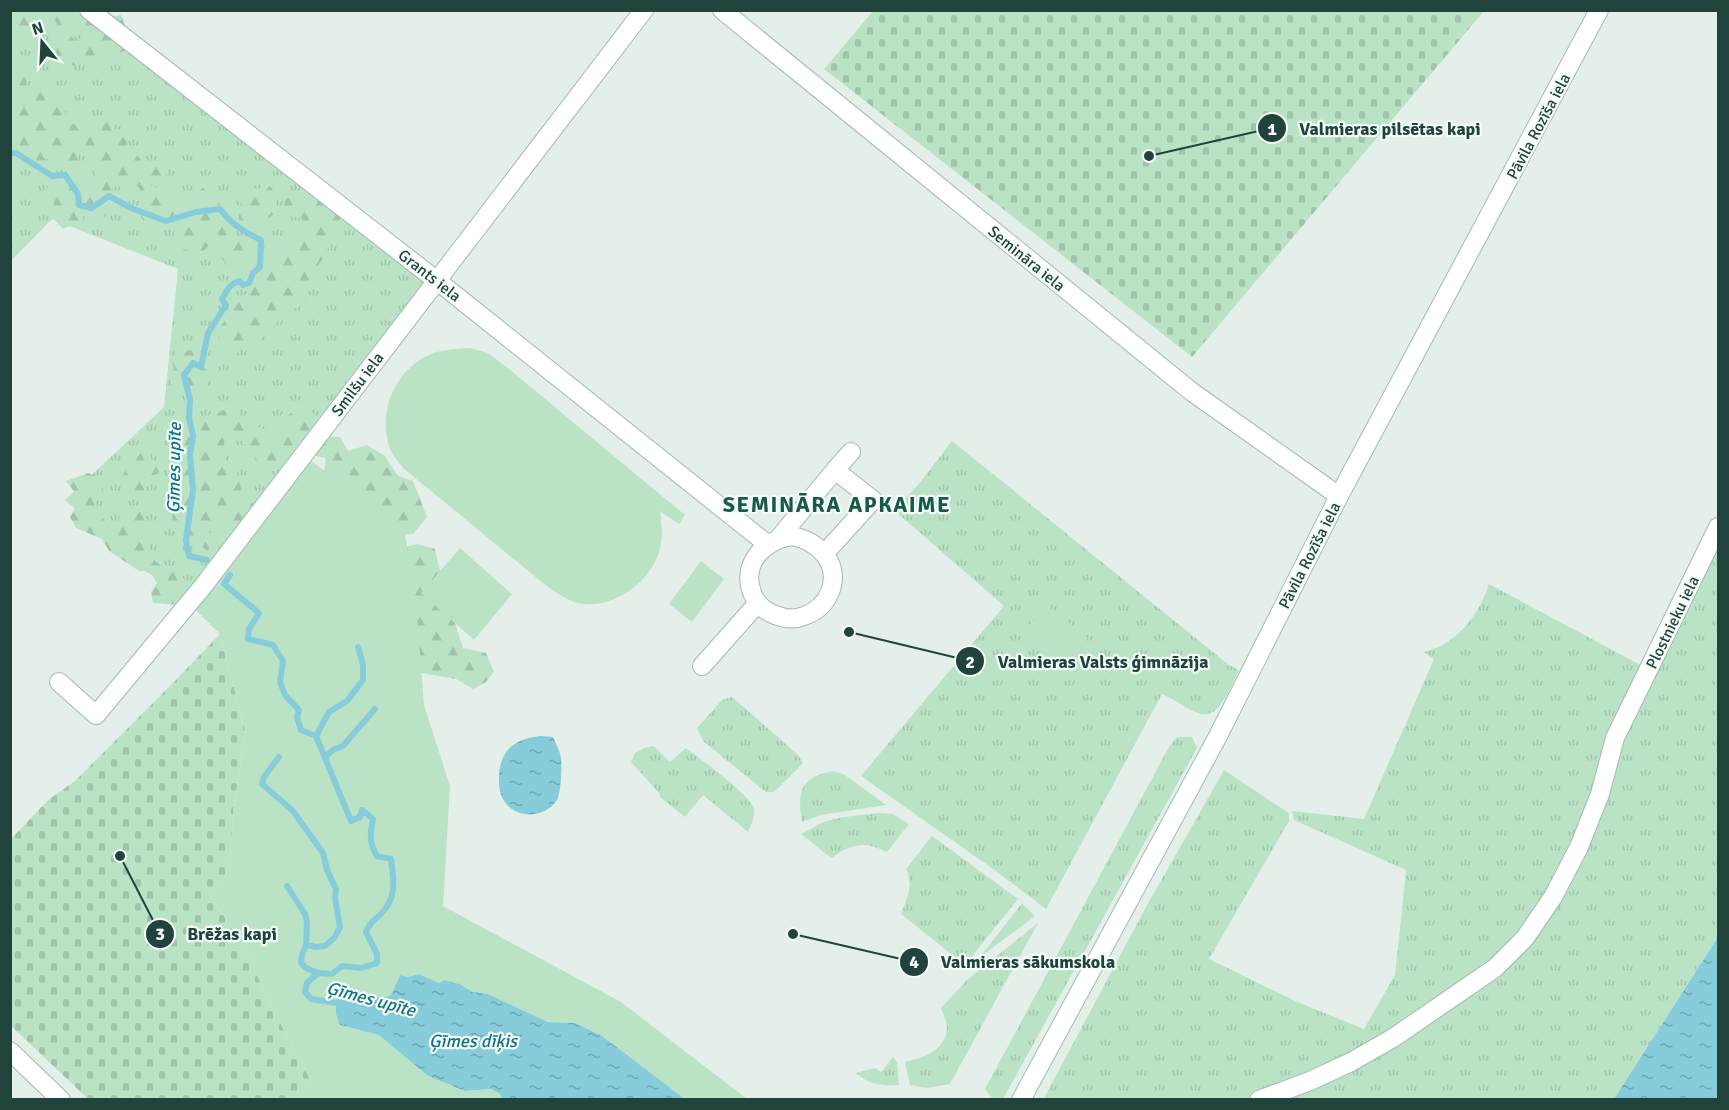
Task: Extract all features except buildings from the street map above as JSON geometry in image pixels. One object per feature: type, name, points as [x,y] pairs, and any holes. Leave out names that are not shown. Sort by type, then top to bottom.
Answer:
[{"type":"street","name":"Grants iela","points":[[89,10],[773,541]]},
{"type":"street","name":"Smilšu iela","points":[[59,682],[96,715],[204,585],[644,10]]},
{"type":"street","name":"Semināra iela","points":[[722,10],[1192,392],[1339,496]]},
{"type":"street","name":"Pāvila Rozīša iela","points":[[1021,1100],[1218,736],[1339,496],[1599,10]]},
{"type":"street","points":[[773,541],[792,536],[804,538],[816,544],[825,553],[832,571],[831,590],[824,603],[813,612],[800,618],[786,618],[773,614],[753,597],[750,581],[751,566],[757,554],[773,541],[851,452]]},
{"type":"street","points":[[825,553],[873,500],[835,470]]},
{"type":"street","name":"Plostnieku iela","points":[[1259,1100],[1352,1062],[1393,1038],[1494,968],[1525,938],[1553,897],[1579,847],[1600,794],[1615,738],[1719,527]]},
{"type":"street","points":[[702,666],[759,603]]},
{"type":"street","points":[[10,1051],[61,1100]]},
{"type":"green space","points":[[11,10],[34,11],[34,15],[29,36],[27,39],[18,37],[11,56]]},
{"type":"green space","points":[[89,10],[437,280],[189,603],[65,500],[164,407],[178,269],[52,219],[11,261],[11,11]]},
{"type":"green space","points":[[37,11],[101,11],[108,17],[121,15],[127,31],[129,49],[105,58],[105,65],[95,68],[86,67],[84,61],[80,62],[78,67],[69,64],[61,67],[56,53],[58,44],[71,36],[76,41],[81,38],[82,31],[73,26],[62,27],[48,15],[39,15]]},
{"type":"green space","points":[[873,11],[1484,11],[1192,357],[824,69]]},
{"type":"green space","points":[[10,64],[17,64],[27,72],[26,87],[34,95],[45,91],[50,97],[59,96],[66,113],[60,125],[111,122],[115,129],[133,132],[127,144],[148,168],[164,165],[167,174],[161,183],[152,178],[150,185],[176,195],[179,208],[166,226],[146,224],[141,217],[144,198],[138,186],[113,187],[105,217],[96,215],[90,207],[84,208],[83,220],[63,229],[52,217],[54,200],[45,191],[54,179],[73,185],[89,183],[96,168],[89,155],[79,151],[78,159],[69,173],[60,168],[54,157],[34,163],[18,143],[11,155]]},
{"type":"green space","points":[[244,183],[258,189],[266,183],[272,188],[277,208],[276,213],[249,228],[261,242],[256,257],[247,260],[247,265],[230,271],[222,258],[212,251],[222,241],[218,234],[212,235],[212,241],[199,257],[193,258],[187,249],[180,249],[179,242],[173,234],[181,218],[194,214],[198,209],[193,195],[203,188],[226,212],[224,221],[235,231],[231,238],[235,243],[244,236],[239,215],[244,206],[238,200],[240,190],[245,192]]},
{"type":"green space","points":[[295,193],[311,195],[340,217],[335,233],[330,232],[329,234],[328,248],[324,258],[309,278],[310,299],[281,318],[257,343],[246,346],[237,353],[231,353],[219,339],[220,327],[251,287],[256,273],[264,262],[290,247],[294,237],[304,227],[302,219],[281,214],[286,199]]},
{"type":"green space","points":[[470,348],[488,353],[509,369],[685,515],[679,524],[660,511],[662,536],[658,556],[652,568],[633,588],[609,601],[596,604],[579,603],[557,593],[403,468],[393,454],[387,435],[386,421],[387,408],[398,382],[406,371],[429,355],[444,350]]},
{"type":"green space","points":[[190,350],[197,351],[204,368],[210,375],[210,380],[202,392],[184,396],[173,386],[170,375],[174,368],[172,362],[178,354]]},
{"type":"green space","points":[[237,403],[240,419],[275,434],[287,416],[304,403],[321,422],[314,437],[299,437],[291,458],[273,471],[260,465],[235,434],[225,438],[223,450],[226,462],[237,470],[241,489],[250,502],[257,507],[231,540],[221,525],[206,524],[214,544],[207,551],[195,540],[177,542],[172,512],[174,497],[181,484],[178,473],[182,451],[177,447],[177,424],[183,417],[199,423]]},
{"type":"green space","points":[[324,436],[340,437],[348,451],[367,445],[385,456],[398,476],[413,481],[427,517],[413,534],[395,535],[322,482],[326,458],[313,455]]},
{"type":"green space","points":[[952,441],[1229,665],[1239,670],[1220,706],[1208,714],[1196,712],[1162,694],[1046,909],[861,776],[1004,606],[894,510],[918,485]]},
{"type":"green space","points":[[142,451],[150,452],[153,465],[158,467],[159,471],[158,474],[146,477],[145,491],[139,495],[123,488],[120,482],[126,469],[132,466]]},
{"type":"green space","points":[[303,455],[404,529],[416,603],[424,705],[450,786],[443,906],[621,1002],[747,1099],[685,1099],[602,1036],[575,1023],[548,1022],[488,994],[473,992],[459,984],[445,980],[439,983],[419,974],[408,977],[400,975],[391,995],[383,998],[355,990],[340,991],[336,1008],[340,1025],[379,1035],[428,1076],[465,1091],[491,1089],[500,1094],[502,1099],[298,1099],[311,1081],[241,941],[209,894],[229,871],[234,804],[246,734],[220,634],[194,608]]},
{"type":"green space","points":[[88,473],[101,478],[104,495],[96,502],[99,514],[115,531],[121,513],[132,516],[141,511],[147,527],[145,534],[155,561],[179,574],[185,580],[190,593],[180,605],[153,603],[151,592],[157,583],[152,575],[139,571],[109,551],[102,539],[76,528],[70,517],[76,506],[77,498],[66,481]]},
{"type":"green space","points":[[1718,522],[1718,937],[1614,1099],[1043,1100],[1146,907],[1224,770],[1289,813],[1289,821],[1209,959],[1295,1001],[1364,1029],[1395,975],[1406,870],[1294,820],[1292,811],[1364,819],[1434,659],[1424,652],[1447,642],[1465,627],[1479,607],[1489,584],[1648,669]]},
{"type":"green space","points":[[417,544],[435,549],[444,589],[463,648],[486,653],[494,672],[486,682],[473,689],[456,679],[411,671],[398,549]]},
{"type":"green space","points":[[460,548],[512,594],[474,640],[421,593]]},
{"type":"green space","points":[[701,561],[724,579],[692,622],[669,604]]},
{"type":"green space","points":[[1046,605],[1088,638],[1067,661],[1027,628]]},
{"type":"green space","points":[[220,634],[246,734],[234,804],[229,871],[209,894],[241,941],[311,1081],[298,1099],[88,1099],[11,1026],[10,840],[48,800],[75,781]]},
{"type":"green space","points":[[732,697],[798,755],[803,763],[774,792],[766,792],[703,741],[697,728],[722,700]]},
{"type":"green space","points":[[1177,737],[1192,737],[1197,748],[1003,1099],[993,1099],[985,1089],[1169,747]]},
{"type":"green space","points":[[654,746],[670,762],[686,748],[744,795],[754,809],[748,832],[703,795],[685,817],[660,797],[631,762],[635,753]]},
{"type":"green space","points":[[833,771],[845,775],[886,805],[821,815],[802,822],[800,802],[803,788],[814,777]]},
{"type":"green space","points":[[878,813],[893,814],[909,824],[887,852],[871,846],[858,845],[845,849],[831,858],[801,834],[823,822]]},
{"type":"green space","points":[[932,836],[1018,899],[965,965],[901,914],[910,886],[906,869]]},
{"type":"green space","points":[[1022,903],[1035,916],[980,957]]},
{"type":"green space","points":[[1038,923],[950,1084],[927,1088],[910,1085],[905,1062],[932,1052],[943,1042],[946,1035],[947,1025],[941,1008],[967,980]]},
{"type":"green space","points":[[893,1057],[897,1062],[899,1085],[876,1084],[856,1073],[875,1068],[881,1072]]},
{"type":"water","points":[[540,736],[553,737],[560,753],[561,773],[558,797],[550,808],[541,813],[521,813],[505,803],[499,781],[500,765],[511,747],[527,739]]},
{"type":"water","points":[[1718,937],[1718,1099],[1614,1099]]},
{"type":"water","name":"Ģīmes dīķis","points":[[419,974],[439,983],[445,980],[459,984],[473,992],[488,994],[548,1022],[575,1023],[602,1036],[685,1099],[502,1099],[500,1094],[491,1089],[465,1091],[428,1076],[379,1035],[340,1025],[336,1008],[340,991],[355,990],[383,998],[391,995],[400,975],[408,977]]},
{"type":"waterway","name":"Ģīmes upīte","points":[[10,153],[16,153],[52,176],[65,175],[78,194],[79,205],[92,208],[109,196],[131,208],[166,221],[196,212],[220,209],[238,227],[261,240],[260,267],[253,273],[249,283],[243,285],[239,281],[227,290],[222,299],[226,305],[208,333],[201,367],[193,363],[184,375],[190,400],[189,418],[193,435],[190,455],[193,490],[186,540],[189,556],[207,560]]},
{"type":"waterway","name":"Ģīmes upīte","points":[[230,575],[224,584],[259,613],[249,629],[248,639],[273,645],[283,661],[280,682],[285,695],[299,710],[297,717],[301,730],[316,736],[351,821],[360,817],[362,810],[373,819],[371,838],[374,851],[377,856],[391,859],[393,888],[390,902],[366,932],[377,954],[377,963],[361,968],[342,966],[332,974],[318,973],[307,983],[305,992],[311,999],[343,1004]]},
{"type":"waterway","points":[[316,736],[329,712],[347,701],[363,680],[363,665],[358,647]]},
{"type":"waterway","points":[[325,757],[333,750],[343,746],[375,709]]},
{"type":"waterway","points":[[279,757],[264,777],[262,784],[293,811],[323,853],[327,870],[336,889],[335,898],[340,927],[335,937],[325,946],[306,945],[302,955],[301,963],[318,973]]},
{"type":"waterway","points":[[287,886],[305,914],[306,945]]},
{"type":"place","name":"Valmieras pilsētas kapi","points":[[1149,156]]},
{"type":"place","name":"Valmieras Valsts ģimnāzija","points":[[849,632]]},
{"type":"place","name":"Brēžas kapi","points":[[120,856]]},
{"type":"place","name":"Valmieras sākumskola","points":[[793,934]]},
{"type":"district","name":"SEMINĀRA APKAIME","points":[[837,504]]}]
